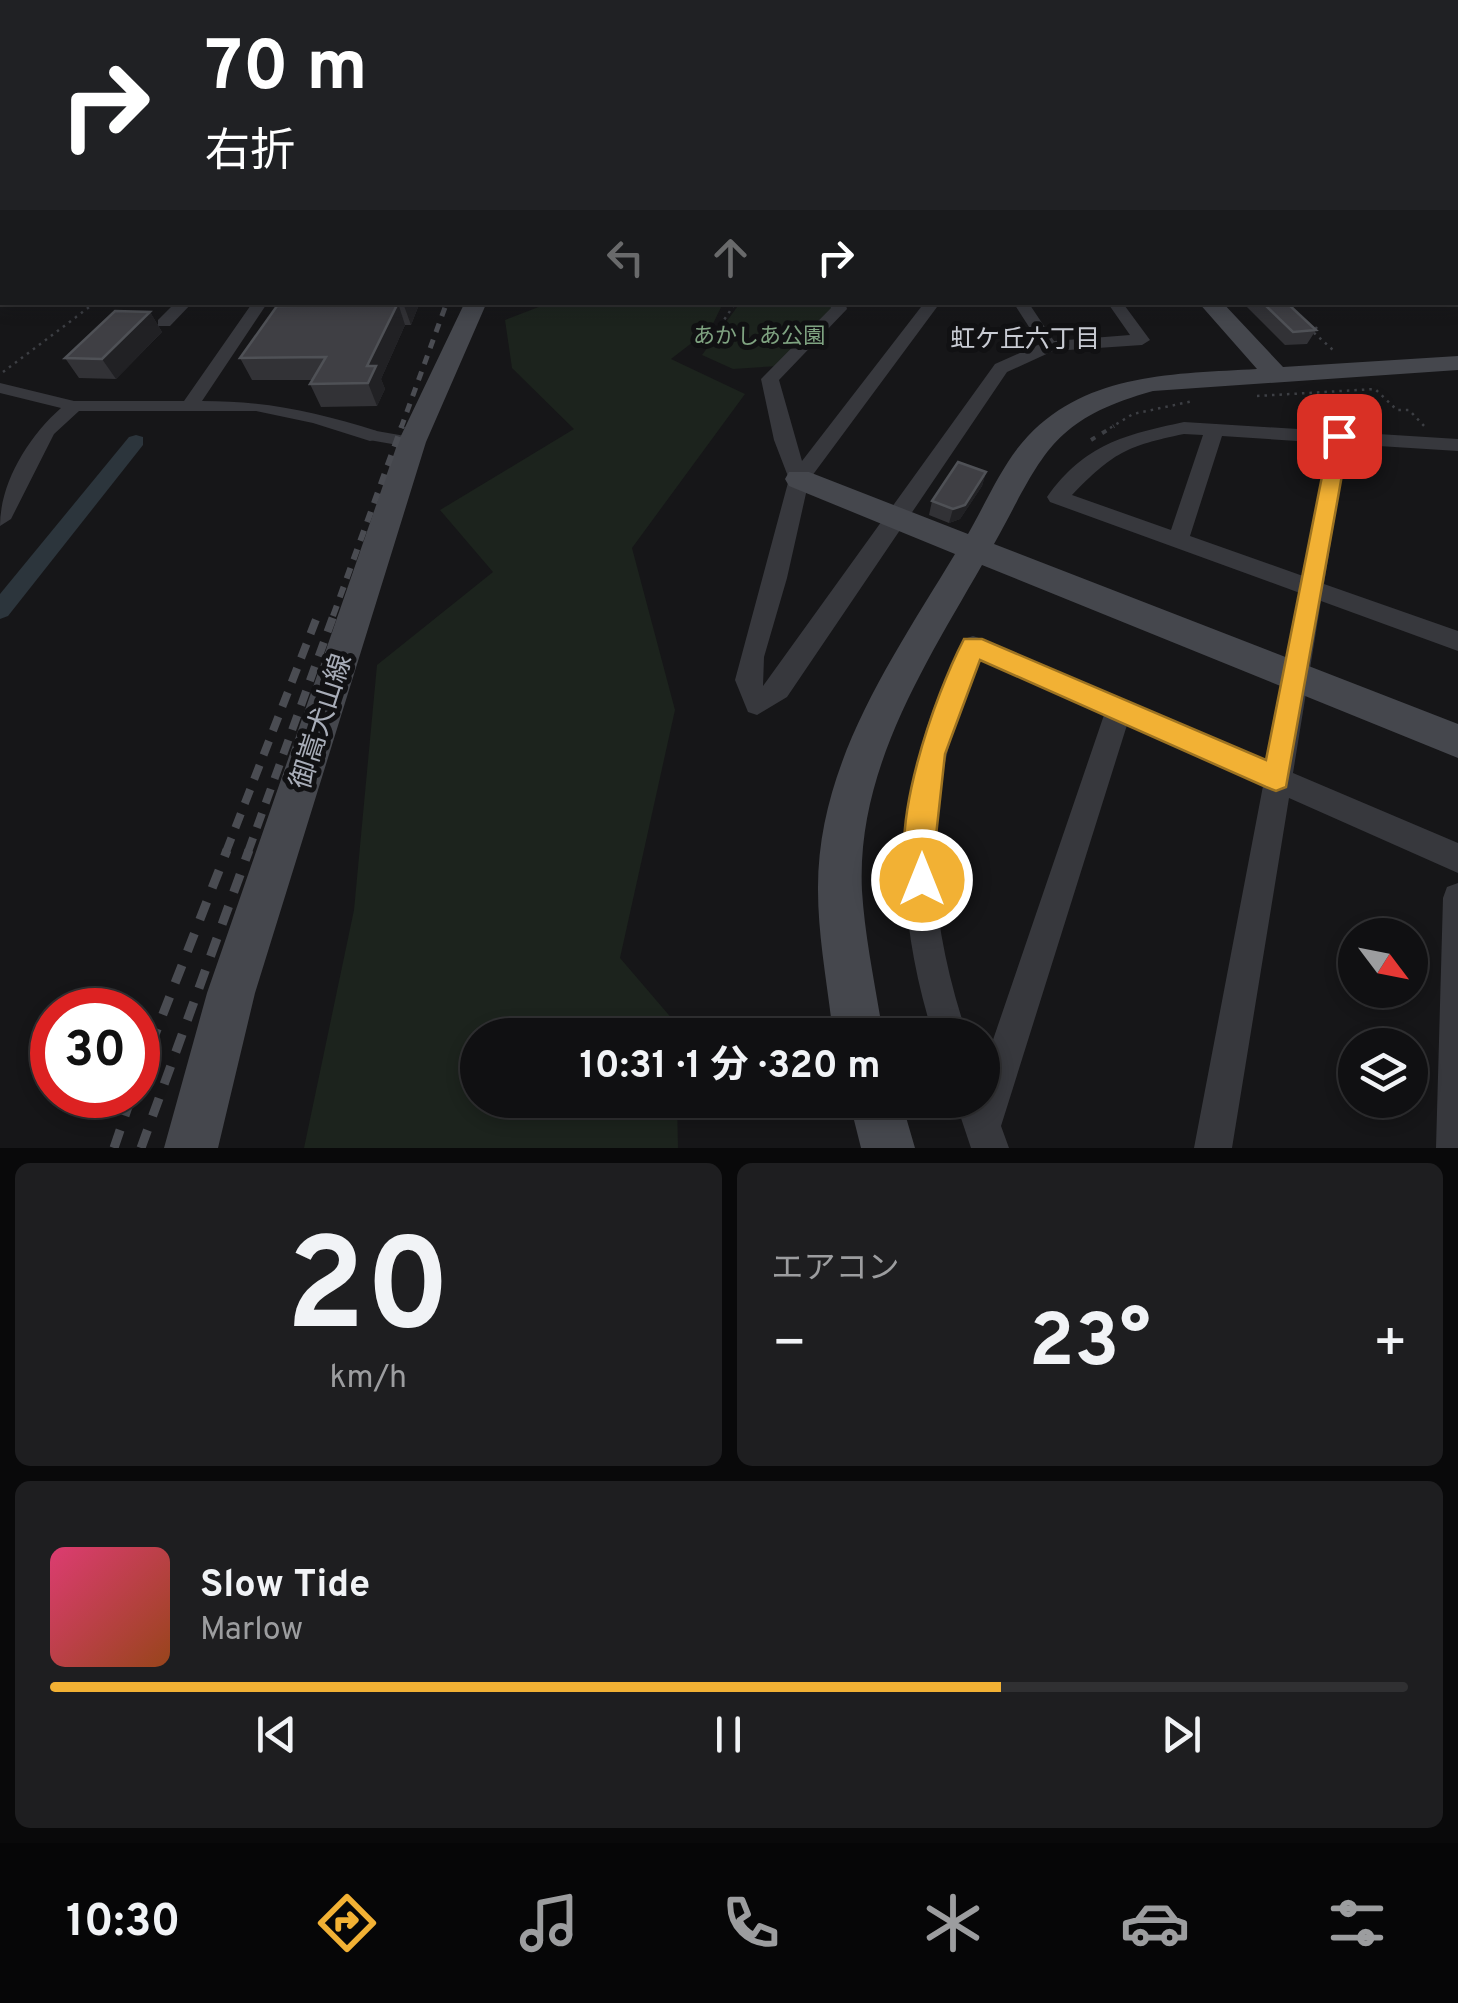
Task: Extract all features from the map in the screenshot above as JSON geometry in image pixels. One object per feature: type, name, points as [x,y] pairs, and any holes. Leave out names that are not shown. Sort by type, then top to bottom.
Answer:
[{"type":"street","points":[[164,323],[183,305]]},
{"type":"street","points":[[191,404],[260,305]]},
{"type":"street","name":"御嵩犬山線","points":[[191,1148],[231,994],[412,442],[475,305]]},
{"type":"street","points":[[838,305],[839,309],[770,379],[784,440],[799,479],[1458,741]]},
{"type":"street","points":[[929,305],[890,362],[799,479],[776,578],[752,657],[748,680],[757,704],[778,689],[1002,368],[1020,354],[1048,344],[1142,340],[1116,305]]},
{"type":"street","points":[[1022,305],[1048,344]]},
{"type":"street","points":[[1212,305],[1275,373]]},
{"type":"street","points":[[856,1018],[840,889],[850,806],[883,706],[1036,444],[1070,413],[1098,398],[1152,383],[1458,364]]},
{"type":"street","points":[[0,388],[74,406],[191,404],[287,410],[370,435]]},
{"type":"street","points":[[0,519],[46,431],[74,406]]},
{"type":"street","points":[[1178,540],[1215,428]]},
{"type":"street","points":[[1458,445],[1215,428],[1171,430],[1128,440],[1100,456],[1056,497],[1458,641]]},
{"type":"street","points":[[1214,1148],[1339,436]]},
{"type":"street","points":[[944,1018],[923,915],[920,845],[931,754],[973,646],[1458,858]]},
{"type":"street","points":[[981,1125],[1119,708]]},
{"type":"street","points":[[1456,1142],[1458,898]]},
{"type":"street","points":[[880,1118],[888,1148]]},
{"type":"lane","points":[[370,435],[412,442]]},
{"type":"path","points":[[0,374],[92,305]]},
{"type":"path","points":[[725,324],[722,323],[734,305]]},
{"type":"path","points":[[1316,327],[1313,332],[1333,350]]},
{"type":"path","points":[[1254,396],[1376,389],[1397,410],[1409,410],[1430,432],[1435,432]]},
{"type":"path","points":[[1076,476],[1068,471],[1078,452],[1115,424],[1161,405],[1205,399]]},
{"type":"green space","points":[[544,305],[722,305],[711,328],[671,359],[745,394],[632,548],[675,710],[620,958],[671,1018],[460,1018],[460,1118],[677,1118],[678,1148],[304,1148],[354,910],[377,665],[493,572],[440,510],[574,429],[512,368],[505,320]]},
{"type":"green space","name":"あかしあ公園","points":[[739,305],[834,305],[779,366],[733,369],[702,355]]},
{"type":"building","points":[[397,305],[367,366],[376,366],[368,383],[310,384],[326,357],[240,358],[277,306]]},
{"type":"building","points":[[1265,305],[1289,305],[1316,330],[1293,332]]},
{"type":"building","points":[[115,311],[150,312],[102,359],[65,358]]},
{"type":"building","points":[[958,462],[986,472],[965,505],[953,509],[932,501]]},
{"type":"waterway","points":[[0,610],[136,441]]},
{"type":"railway","points":[[401,428],[446,305]]},
{"type":"railway","points":[[333,616],[402,426]]},
{"type":"railway","points":[[248,852],[334,614]]},
{"type":"railway","points":[[226,852],[317,617]]},
{"type":"railway","points":[[160,1022],[227,850]]},
{"type":"railway","points":[[141,1148],[249,850]]},
{"type":"railway","points":[[114,1148],[124,1118]]},
{"type":"district","name":"虹ケ丘六丁目","points":[[1025,338]]},
{"type":"route","points":[[922,880],[920,845],[931,754],[973,646],[1276,778],[1339,436]]}]
